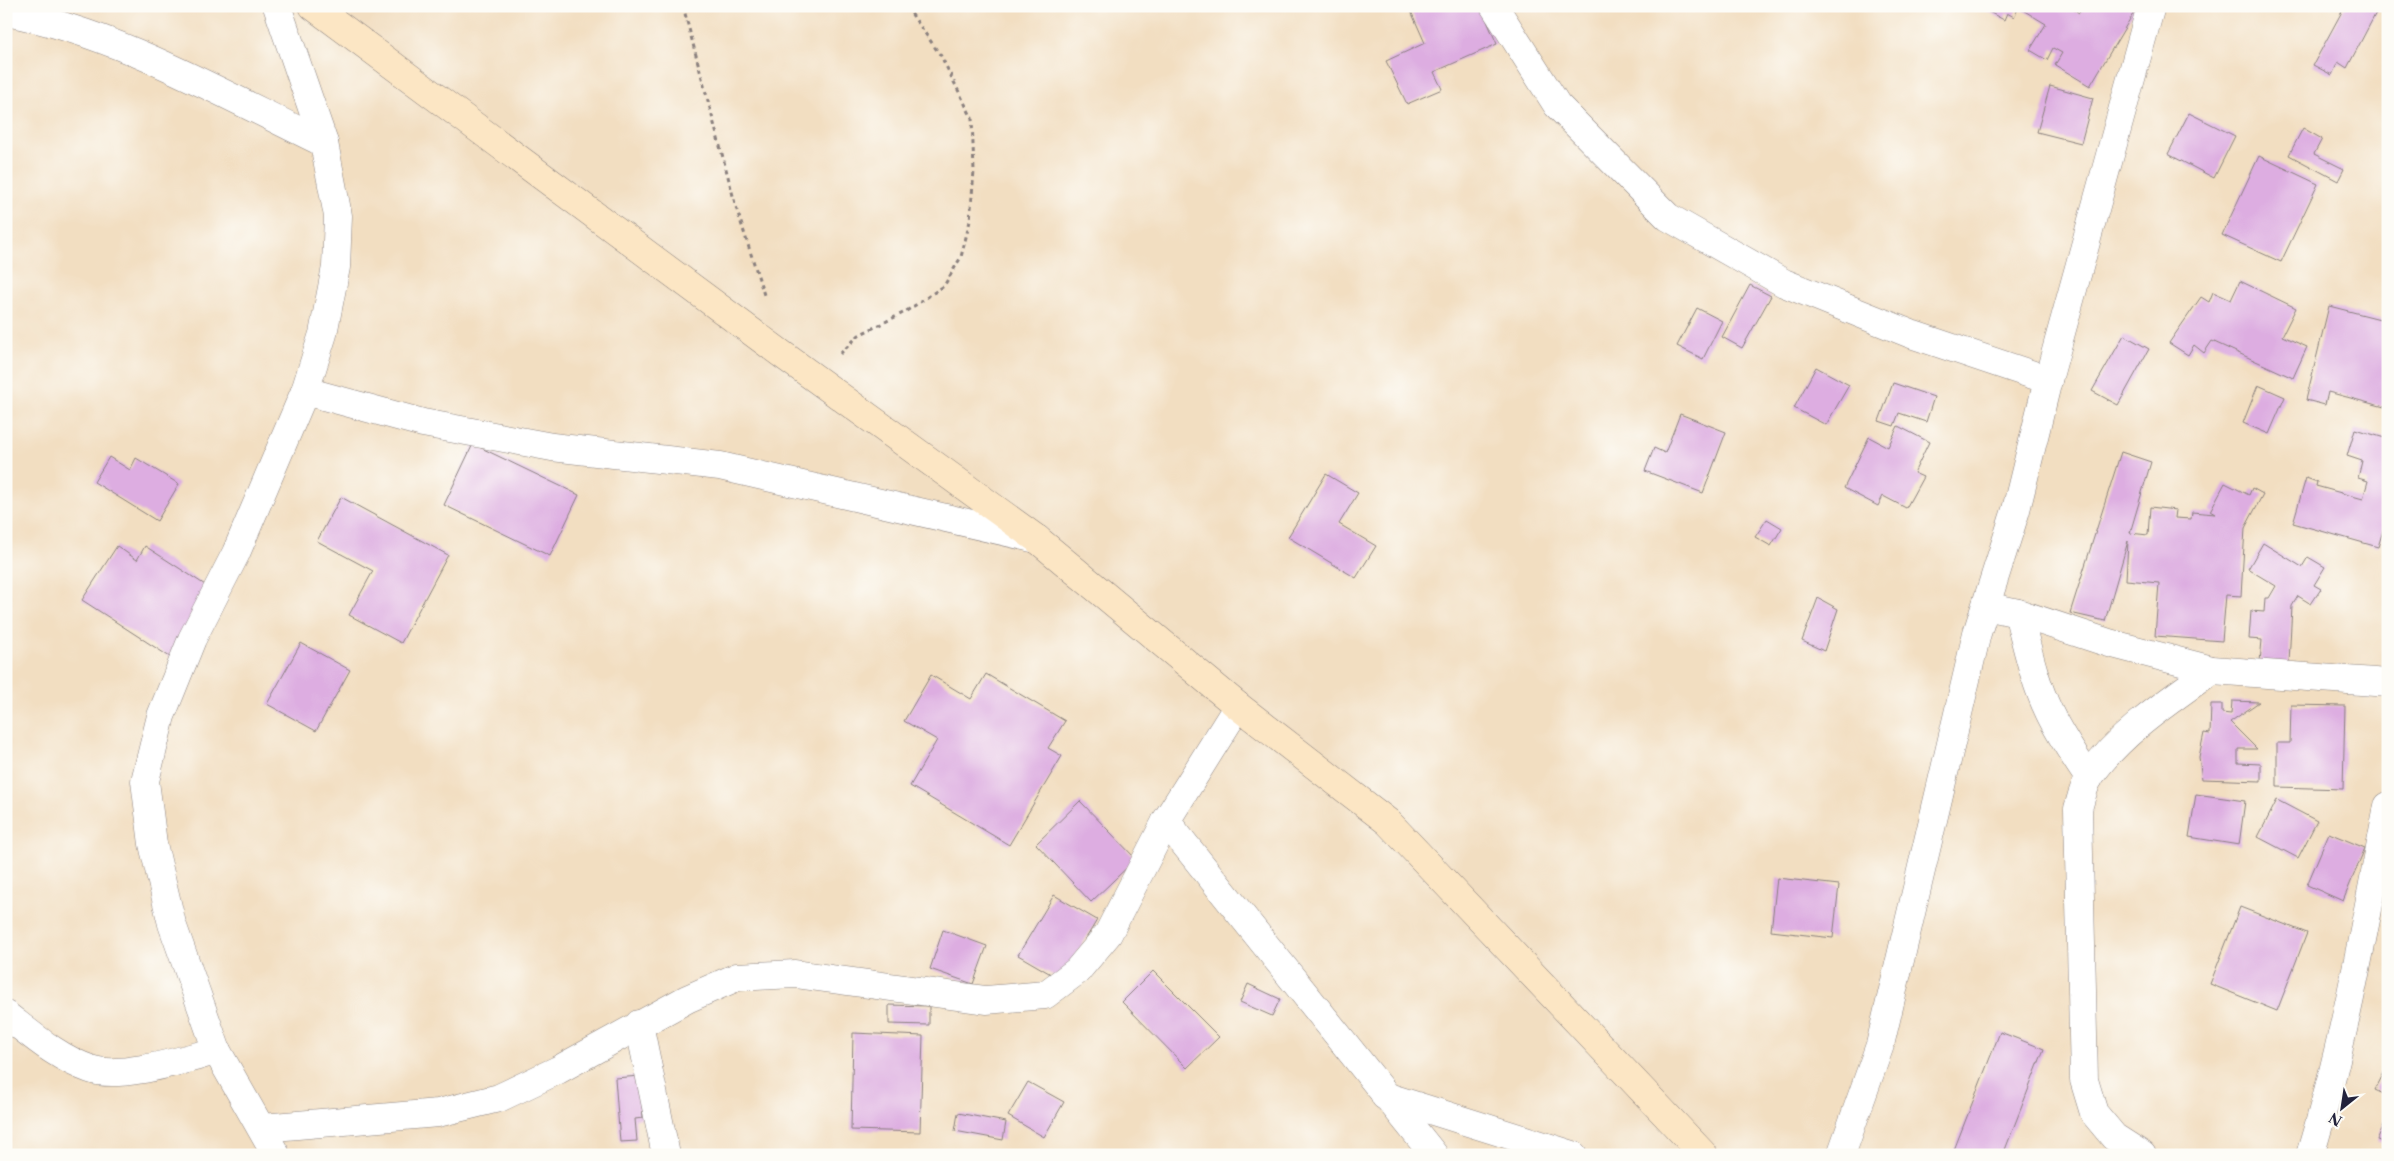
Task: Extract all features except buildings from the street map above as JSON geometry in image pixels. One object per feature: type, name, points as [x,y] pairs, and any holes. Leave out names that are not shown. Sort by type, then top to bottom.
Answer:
[{"type":"street","points":[[276,1155],[217,1051],[172,924],[153,844],[145,781],[161,716],[192,639],[236,554],[305,391],[323,334],[336,267],[338,216],[324,143],[277,6]]},
{"type":"street","points":[[313,6],[817,379],[1037,539],[1238,706],[1388,822],[1704,1155]]},
{"type":"street","points":[[1494,6],[1557,105],[1668,217],[1784,283],[1911,334],[2048,380]]},
{"type":"street","points":[[1841,1155],[1880,1045],[1977,633],[2016,510],[2048,380],[2151,6]]},
{"type":"street","points":[[6,12],[30,17],[93,36],[172,70],[324,143]]},
{"type":"street","points":[[305,391],[423,423],[552,447],[720,466],[1037,539]]},
{"type":"street","points":[[1986,606],[2018,613],[2108,643],[2212,670],[2388,683]]},
{"type":"street","points":[[2018,613],[2035,676],[2048,711],[2065,743],[2089,778]]},
{"type":"street","points":[[2142,1155],[2114,1137],[2094,1113],[2084,1080],[2078,809],[2089,778],[2115,745],[2155,712],[2212,670]]},
{"type":"street","points":[[262,1128],[438,1113],[499,1098],[558,1070],[687,999],[737,977],[795,974],[986,1000],[1046,994],[1077,971],[1108,934],[1166,821],[1238,706]]},
{"type":"street","points":[[2310,1155],[2330,1092],[2364,940],[2388,806]]},
{"type":"street","points":[[1166,821],[1434,1155]]},
{"type":"street","points":[[6,1015],[63,1057],[92,1070],[133,1072],[217,1051]]},
{"type":"street","points":[[639,1024],[666,1155]]},
{"type":"street","points":[[1385,1096],[1573,1155]]},
{"type":"path","points":[[683,6],[736,207],[766,300]]},
{"type":"path","points":[[817,379],[859,335],[905,312],[944,286],[961,257],[970,221],[974,171],[972,118],[941,56],[906,6]]}]
